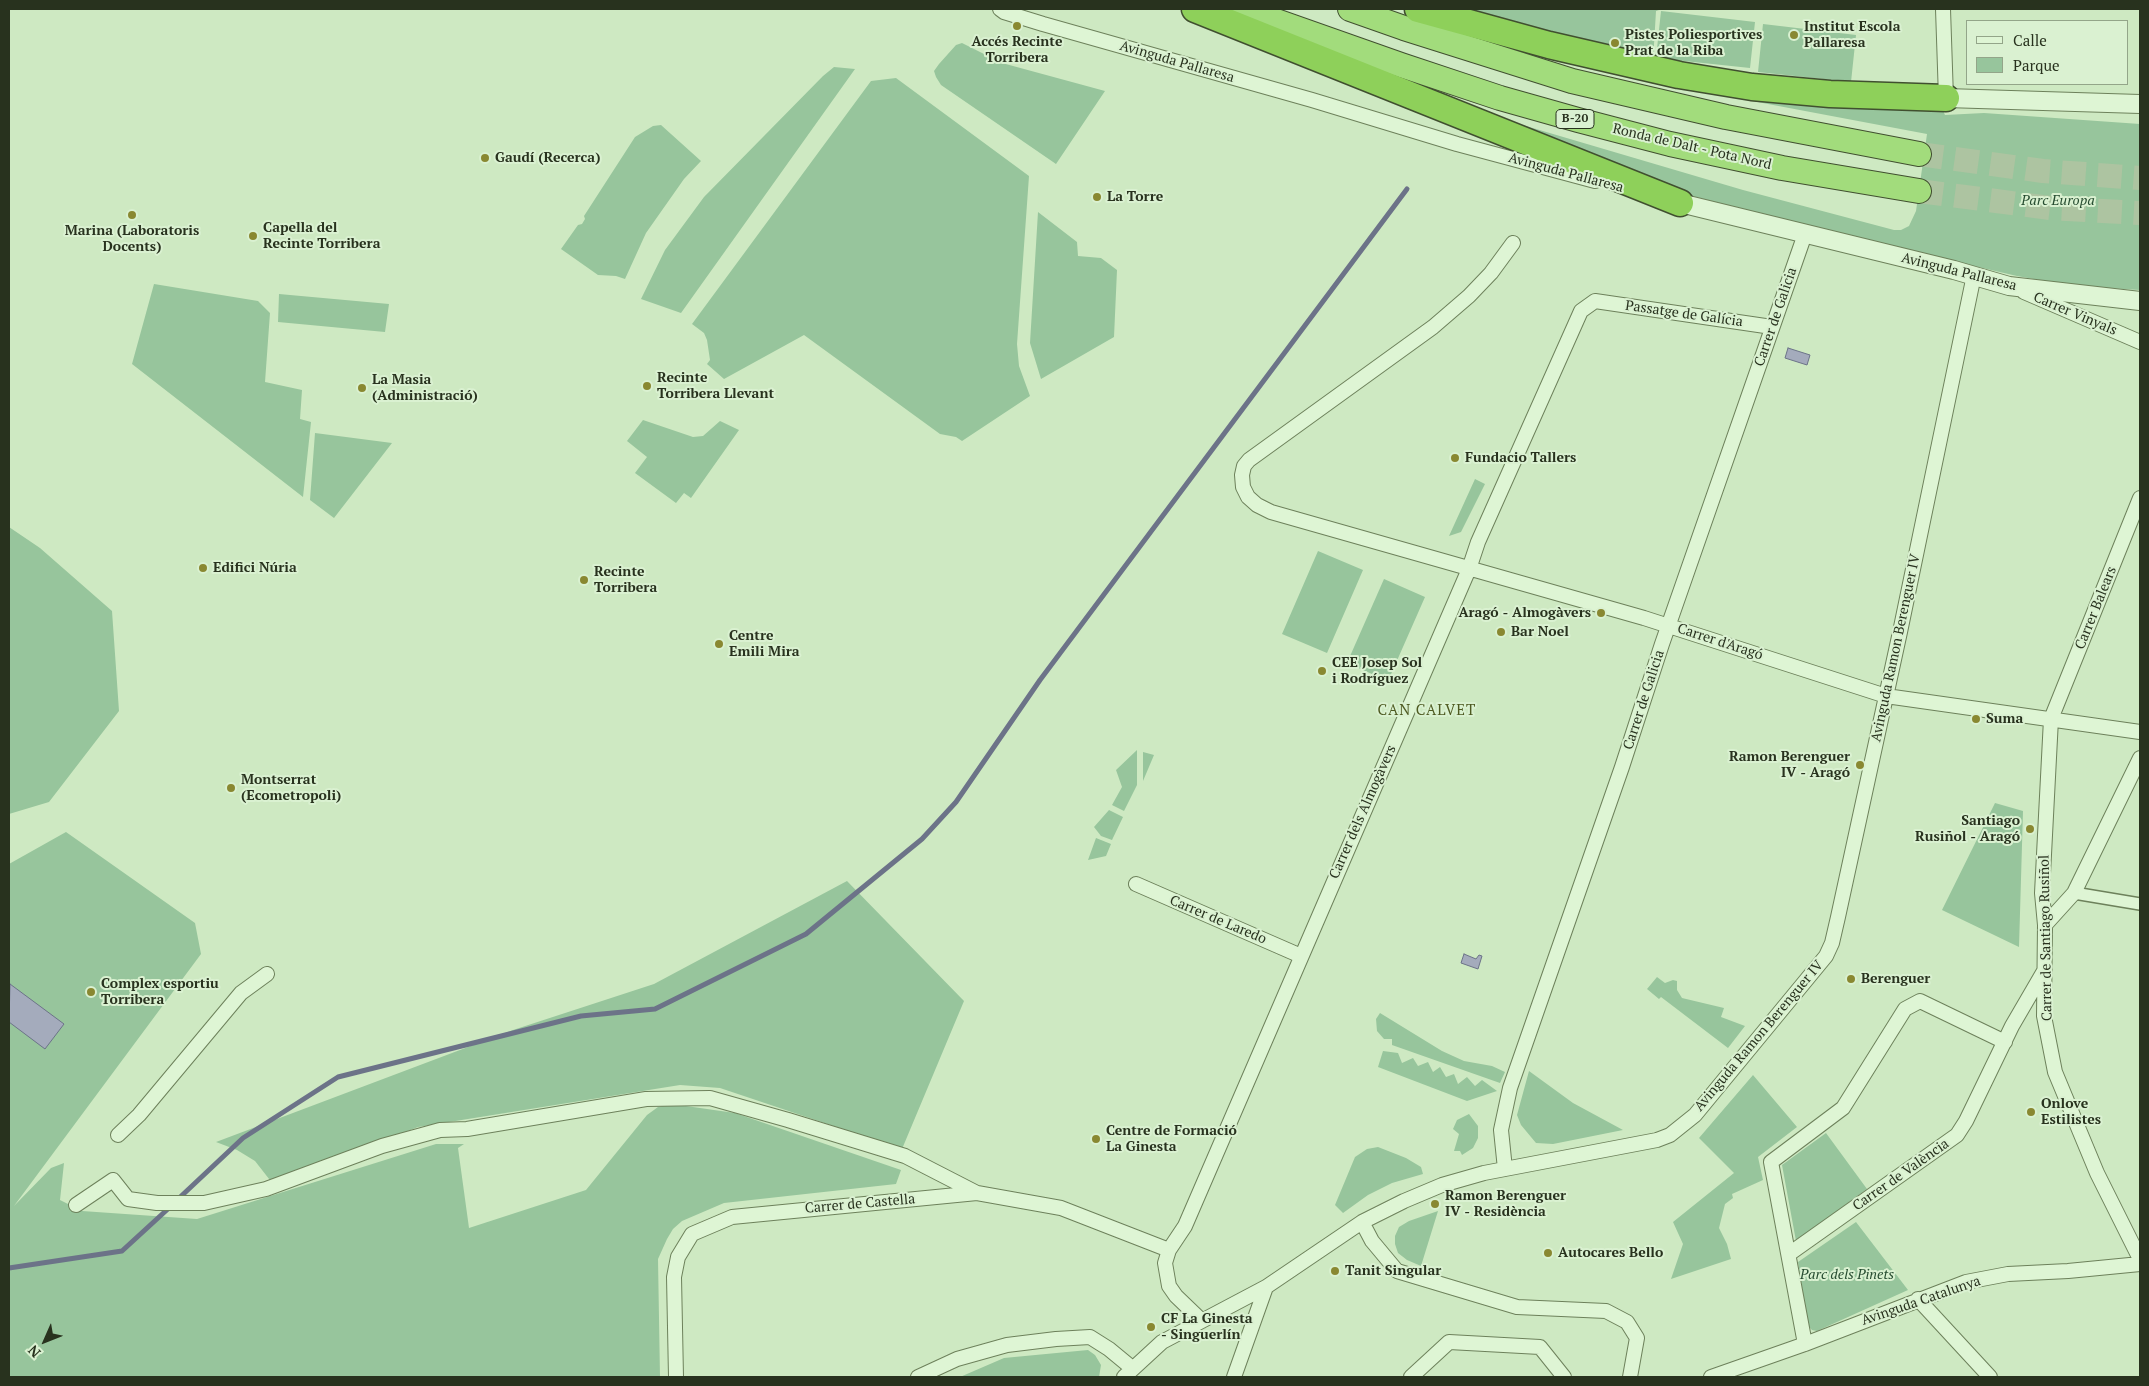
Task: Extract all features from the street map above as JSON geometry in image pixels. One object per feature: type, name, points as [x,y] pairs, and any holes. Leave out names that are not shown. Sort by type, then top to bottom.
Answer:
[{"type":"highway","points":[[1194,9],[1680,204]]},
{"type":"highway","name":"Ronda de Dalt - Pota Nord","points":[[1242,9],[1500,98],[1578,120],[1670,144],[1782,168],[1919,191]]},
{"type":"highway","points":[[1350,9],[1572,81],[1726,118],[1920,154]]},
{"type":"highway","points":[[1418,9],[1549,45],[1679,75],[1752,87],[1830,94],[1946,98]]},
{"type":"street","name":"Avinguda Pallaresa","points":[[1000,9],[1004,12],[1043,24],[1312,100],[1457,144],[1680,204],[2009,286],[2140,300]]},
{"type":"street","points":[[1943,9],[1946,98],[2140,104]]},
{"type":"street","name":"Carrer de Galicia","points":[[1505,1169],[1501,1130],[1510,1088],[1668,626],[1805,234]]},
{"type":"street","name":"Carrer d'Aragó","points":[[1513,243],[1492,273],[1433,327],[1263,449],[1244,466],[1242,475],[1243,487],[1248,497],[1257,505],[1271,512],[1668,626],[1886,696],[2140,732]]},
{"type":"street","name":"Avinguda Ramon Berenguer IV","points":[[1128,1373],[1162,1342],[1266,1287],[1362,1222],[1404,1201],[1442,1185],[1484,1173],[1657,1140],[1681,1127],[1708,1099],[1826,956],[1832,943],[1886,696],[1974,276]]},
{"type":"street","name":"Carrer Vinyals","points":[[2009,286],[2140,342]]},
{"type":"street","name":"Passatge de Galícia","points":[[1595,301],[1772,327]]},
{"type":"street","name":"Carrer dels Almogàvers","points":[[1202,1321],[1176,1296],[1169,1286],[1165,1263],[1169,1250],[1185,1226],[1469,568],[1478,542],[1581,311],[1595,301]]},
{"type":"street","name":"Carrer Balears","points":[[2052,719],[2140,498]]},
{"type":"street","name":"Carrer de Santiago Rusiñol","points":[[2052,719],[2042,893],[2046,925],[2044,1016],[2055,1072],[2097,1173],[2140,1259]]},
{"type":"street","points":[[2046,925],[2074,893],[2140,758]]},
{"type":"street","name":"Carrer de Laredo","points":[[1136,884],[1301,956]]},
{"type":"street","points":[[2074,893],[2140,904]]},
{"type":"street","name":"Carrer de València","points":[[1789,1254],[1957,1135],[2045,970]]},
{"type":"street","points":[[118,1135],[139,1115],[241,993],[267,974]]},
{"type":"street","points":[[1804,1344],[1771,1162],[1843,1108],[1905,1009],[1920,1001],[2005,1042]]},
{"type":"street","points":[[76,1204],[112,1180],[128,1199],[157,1203],[204,1203],[266,1189],[382,1146],[440,1130],[467,1129],[646,1099],[710,1098],[904,1156],[977,1193]]},
{"type":"street","name":"Carrer de Castella","points":[[676,1377],[674,1277],[678,1256],[692,1234],[732,1216],[977,1193],[1061,1208],[1169,1250]]},
{"type":"street","points":[[1362,1222],[1372,1241],[1397,1271],[1517,1307],[1606,1311],[1628,1322],[1637,1338],[1630,1377]]},
{"type":"street","name":"Avinguda Catalunya","points":[[1711,1377],[1804,1344],[1966,1282],[2008,1274],[2068,1271],[2140,1264]]},
{"type":"street","points":[[1234,1377],[1266,1287]]},
{"type":"street","points":[[1918,1299],[1990,1377]]},
{"type":"street","points":[[918,1377],[957,1358],[1007,1345],[1082,1338],[1090,1338],[1109,1349],[1128,1373]]},
{"type":"street","points":[[1411,1377],[1448,1342],[1540,1346],[1564,1377]]},
{"type":"green space","name":"Pistes Poliesportives Prat de la Riba","points":[[1445,9],[1662,9],[1656,11],[1653,61]]},
{"type":"green space","points":[[1661,11],[1755,22],[1750,68],[1656,58]]},
{"type":"green space","points":[[1763,24],[1856,35],[1851,82],[1758,72]]},
{"type":"green space","points":[[962,43],[1002,63],[1105,91],[1056,164],[941,85],[934,71],[956,45]]},
{"type":"green space","points":[[834,67],[855,69],[681,313],[641,299],[665,250],[704,197]]},
{"type":"green space","points":[[896,78],[1029,176],[1017,344],[1019,366],[1030,396],[962,441],[956,437],[940,434],[804,335],[724,379],[707,364],[710,360],[707,340],[704,333],[692,324],[871,81]]},
{"type":"green space","name":"Parc Europa","points":[[1699,91],[1911,110],[1941,106],[1945,115],[1984,113],[2140,124],[2140,290],[2073,286],[2017,276],[1909,251],[1684,194],[1492,116],[1743,190],[1894,230],[1901,230],[1909,226],[1916,211],[1927,134]]},
{"type":"green space","points":[[661,125],[701,161],[684,179],[646,233],[625,279],[616,276],[598,275],[561,249],[578,225],[582,224],[585,219],[584,216],[635,137],[653,126]]},
{"type":"green space","points":[[1038,212],[1077,242],[1078,256],[1101,258],[1117,270],[1114,337],[1041,379],[1030,343]]},
{"type":"green space","points":[[154,284],[258,301],[270,313],[265,382],[302,390],[300,419],[311,422],[303,497],[132,364]]},
{"type":"green space","points":[[279,294],[389,304],[385,332],[278,322]]},
{"type":"green space","points":[[643,420],[693,437],[703,436],[720,421],[739,430],[691,498],[684,493],[676,503],[635,473],[647,457],[627,441]]},
{"type":"green space","points":[[315,433],[392,443],[334,518],[310,500]]},
{"type":"green space","points":[[1475,479],[1485,484],[1461,532],[1449,536]]},
{"type":"green space","points":[[9,527],[40,548],[112,611],[119,711],[49,802],[9,814]]},
{"type":"green space","points":[[1318,551],[1363,570],[1327,653],[1282,634]]},
{"type":"green space","points":[[1384,579],[1425,597],[1388,681],[1347,663]]},
{"type":"green space","points":[[1137,750],[1137,785],[1124,811],[1112,805],[1122,787],[1116,770]]},
{"type":"green space","points":[[1143,752],[1154,755],[1143,781]]},
{"type":"green space","points":[[1995,803],[2023,811],[2019,947],[1942,910]]},
{"type":"green space","points":[[1109,810],[1123,817],[1112,840],[1101,836],[1094,827]]},
{"type":"green space","points":[[66,832],[195,923],[201,954],[14,1206],[51,1168],[64,1163],[60,1200],[82,1211],[197,1219],[436,1144],[464,1144],[458,1148],[469,1228],[586,1190],[647,1115],[658,1107],[672,1104],[735,1113],[901,1170],[896,1184],[724,1203],[682,1221],[673,1229],[658,1259],[660,1377],[9,1377],[9,864]]},
{"type":"green space","points":[[1096,838],[1111,844],[1106,856],[1088,860]]},
{"type":"green space","points":[[847,881],[964,1001],[902,1149],[720,1088],[680,1085],[418,1127],[273,1184],[255,1161],[237,1150],[216,1142],[513,1030],[654,984]]},
{"type":"green space","points":[[1657,977],[1665,983],[1673,980],[1677,981],[1677,990],[1682,998],[1724,1008],[1721,1017],[1745,1026],[1728,1048],[1661,997],[1659,999],[1647,989]]},
{"type":"green space","points":[[1380,1013],[1442,1051],[1464,1061],[1492,1066],[1505,1072],[1500,1083],[1392,1045],[1392,1039],[1384,1039],[1377,1031],[1376,1019]]},
{"type":"green space","points":[[1383,1051],[1398,1053],[1402,1063],[1413,1058],[1418,1066],[1428,1062],[1433,1072],[1440,1067],[1446,1077],[1454,1074],[1458,1084],[1467,1077],[1475,1086],[1482,1080],[1497,1091],[1467,1101],[1378,1067]]},
{"type":"green space","points":[[1529,1071],[1573,1103],[1623,1130],[1553,1144],[1536,1143],[1521,1125],[1517,1115]]},
{"type":"green space","points":[[1753,1075],[1797,1127],[1758,1157],[1763,1180],[1732,1194],[1733,1198],[1725,1204],[1719,1228],[1727,1244],[1731,1259],[1671,1279],[1683,1244],[1673,1222],[1734,1173],[1699,1138]]},
{"type":"green space","points":[[1469,1114],[1478,1126],[1478,1138],[1473,1148],[1462,1155],[1460,1151],[1454,1151],[1459,1134],[1453,1129],[1457,1120]]},
{"type":"green space","points":[[1826,1133],[1867,1189],[1796,1241],[1782,1165]]},
{"type":"green space","points":[[1378,1147],[1406,1158],[1421,1167],[1423,1174],[1392,1183],[1368,1195],[1343,1213],[1335,1205],[1355,1157],[1367,1149]]},
{"type":"green space","points":[[1438,1211],[1421,1266],[1407,1260],[1398,1253],[1395,1236],[1399,1227],[1409,1221]]},
{"type":"green space","name":"Parc dels Pinets","points":[[1856,1222],[1908,1290],[1817,1331],[1812,1330],[1808,1326],[1798,1262]]},
{"type":"green space","points":[[1088,1350],[1095,1355],[1101,1365],[1099,1377],[960,1377],[1004,1358]]},
{"type":"water","points":[[1788,348],[1810,355],[1807,365],[1785,358]]},
{"type":"water","points":[[1464,954],[1476,959],[1479,955],[1482,956],[1478,969],[1461,963]]},
{"type":"water","points":[[10,984],[64,1024],[45,1049],[9,1022]]},
{"type":"waterway","points":[[176,1201],[243,1138],[338,1077],[581,1016],[655,1009],[806,934],[922,839],[956,802],[1040,680],[1407,189]]},
{"type":"waterway","points":[[9,1268],[122,1251],[170,1207]]},
{"type":"tunnel","points":[[1919,154],[2043,171],[2140,178]]},
{"type":"tunnel","points":[[1919,191],[2050,208],[2140,213]]},
{"type":"place","name":"Accés Recinte Torribera","points":[[1017,26]]},
{"type":"place","name":"Institut Escola Pallaresa","points":[[1794,35]]},
{"type":"place","name":"Pistes Poliesportives Prat de la Riba","points":[[1615,43]]},
{"type":"place","name":"Gaudí (Recerca)","points":[[485,158]]},
{"type":"place","name":"La Torre","points":[[1097,197]]},
{"type":"place","name":"Marina (Laboratoris Docents)","points":[[132,215]]},
{"type":"place","name":"Capella del Recinte Torribera","points":[[253,236]]},
{"type":"place","name":"Recinte Torribera Llevant","points":[[647,386]]},
{"type":"place","name":"La Masia (Administració)","points":[[362,388]]},
{"type":"place","name":"Fundacio Tallers","points":[[1455,458]]},
{"type":"place","name":"Edifici Núria","points":[[203,568]]},
{"type":"place","name":"Recinte Torribera","points":[[584,580]]},
{"type":"place","name":"Aragó - Almogàvers","points":[[1601,613]]},
{"type":"place","name":"Bar Noel","points":[[1501,632]]},
{"type":"place","name":"Centre Emili Mira","points":[[719,644]]},
{"type":"place","name":"CEE Josep Sol i Rodríguez","points":[[1322,671]]},
{"type":"place","name":"Suma","points":[[1976,719]]},
{"type":"place","name":"Ramon Berenguer IV - Aragó","points":[[1860,765]]},
{"type":"place","name":"Montserrat (Ecometropoli)","points":[[231,788]]},
{"type":"place","name":"Santiago Rusiñol - Aragó","points":[[2030,829]]},
{"type":"place","name":"Berenguer","points":[[1851,979]]},
{"type":"place","name":"Complex esportiu Torribera","points":[[91,992]]},
{"type":"place","name":"Onlove Estilistes","points":[[2031,1112]]},
{"type":"place","name":"Centre de Formació La Ginesta","points":[[1096,1139]]},
{"type":"place","name":"Ramon Berenguer IV - Residència","points":[[1435,1204]]},
{"type":"place","name":"Autocares Bello","points":[[1548,1253]]},
{"type":"place","name":"Tanit Singular","points":[[1335,1271]]},
{"type":"place","name":"CF La Ginesta - Singuerlín","points":[[1151,1327]]},
{"type":"district","name":"CAN CALVET","points":[[1427,711]]}]
